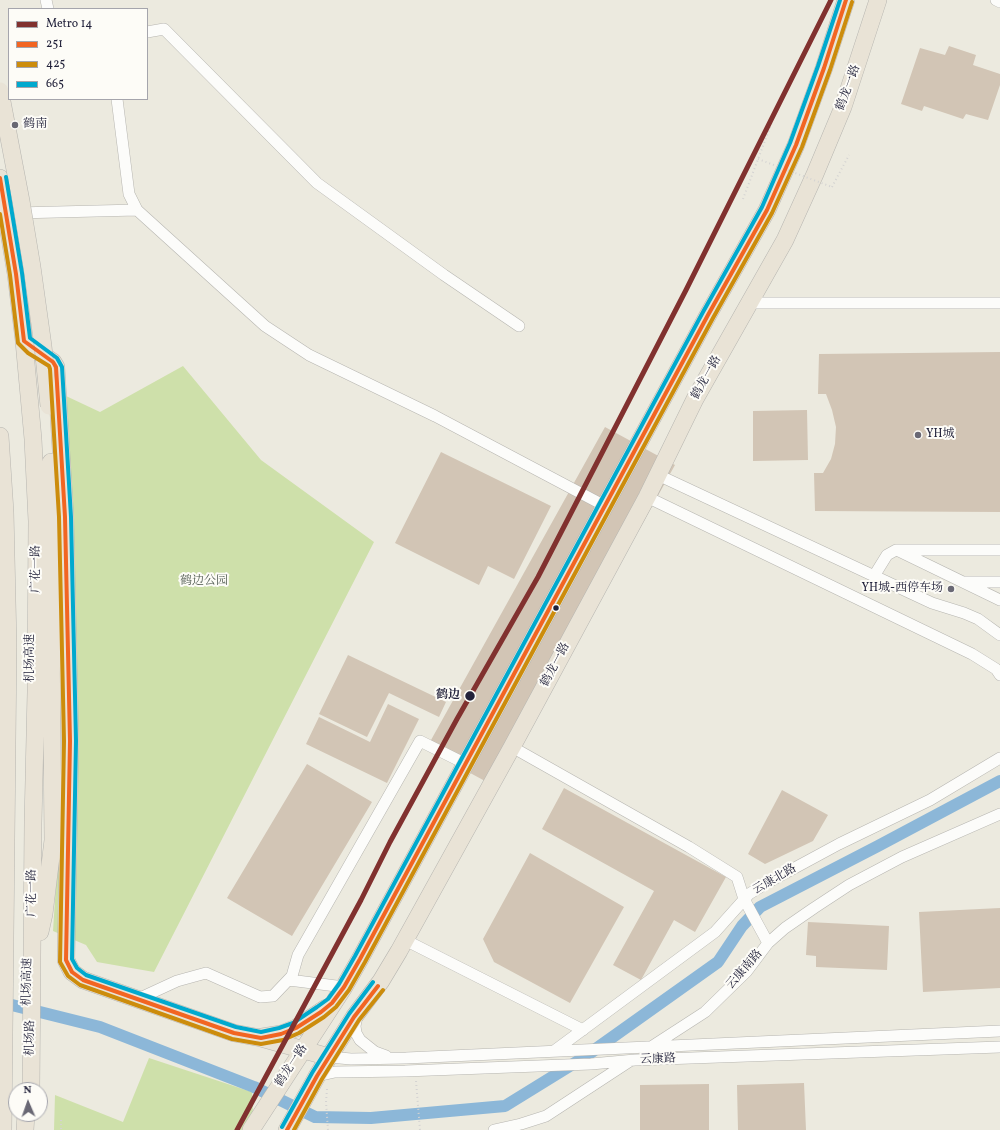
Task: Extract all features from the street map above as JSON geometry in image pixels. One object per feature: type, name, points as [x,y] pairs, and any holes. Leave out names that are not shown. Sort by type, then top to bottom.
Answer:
[{"type":"highway","name":"鹤龙一路","points":[[250,1130],[341,991],[466,764],[708,315],[751,240],[776,192],[796,145],[846,0]]},
{"type":"highway","name":"鹤龙一路","points":[[289,1126],[317,1076],[358,1012],[381,981],[405,940],[647,497],[695,399],[785,240],[843,107],[878,0]]},
{"type":"highway","points":[[0,91],[20,193],[32,267],[43,346],[49,406],[51,455],[50,530],[53,840],[44,914],[32,962]]},
{"type":"highway","name":"广花一路","points":[[0,178],[3,220],[17,280],[33,439],[37,542],[32,962]]},
{"type":"highway","name":"机场高速","points":[[3,220],[21,401],[30,564],[31,676],[26,1082]]},
{"type":"highway","points":[[24,341],[53,362],[56,367],[65,517],[70,741],[66,960]]},
{"type":"highway","name":"机场高速","points":[[0,436],[5,512],[8,645],[2,1130]]},
{"type":"highway","points":[[0,631],[0,660]]},
{"type":"highway","points":[[44,914],[72,972],[82,980],[234,1033],[261,1038],[329,1057]]},
{"type":"highway","name":"机场路","points":[[31,1082],[32,962]]},
{"type":"highway","points":[[261,1038],[281,1034],[296,1028],[332,1003],[341,991]]},
{"type":"street","points":[[996,0],[1000,2]]},
{"type":"street","points":[[148,32],[164,29],[317,183],[444,275],[519,326]]},
{"type":"street","points":[[117,100],[129,194],[137,210],[266,326],[309,355],[435,416],[605,506]]},
{"type":"street","points":[[3,220],[137,210]]},
{"type":"street","points":[[749,303],[1000,303]]},
{"type":"street","points":[[658,475],[932,603],[964,613],[978,620],[1000,635]]},
{"type":"street","points":[[647,497],[972,654],[996,669],[1000,675]]},
{"type":"street","points":[[874,576],[887,555],[896,550],[1000,550]]},
{"type":"street","points":[[896,550],[1000,600]]},
{"type":"street","points":[[962,582],[1000,582]]},
{"type":"street","points":[[138,999],[177,981],[206,973],[260,997],[274,996],[292,976],[298,955],[420,741],[466,764]]},
{"type":"street","points":[[512,746],[689,847],[737,877],[744,899],[768,943]]},
{"type":"street","name":"云康北路","points":[[558,1051],[583,1030],[715,932],[744,899],[765,884],[839,844],[930,800],[1000,758]]},
{"type":"street","name":"云康南路","points":[[494,1130],[521,1124],[546,1116],[705,1012],[747,971],[768,943],[785,928],[849,885],[902,858],[1000,814]]},
{"type":"street","points":[[405,940],[583,1030]]},
{"type":"street","points":[[289,980],[341,991]]},
{"type":"street","points":[[358,1012],[355,1026],[356,1033],[360,1040],[375,1052],[397,1058]]},
{"type":"street","name":"云康路","points":[[329,1057],[351,1059],[397,1058],[609,1050],[1000,1031]]},
{"type":"street","name":"云康路","points":[[317,1076],[335,1072],[415,1071],[1000,1047]]},
{"type":"path","points":[[743,198],[772,122]]},
{"type":"path","points":[[758,159],[832,188],[849,155]]},
{"type":"path","points":[[415,1071],[420,1130]]},
{"type":"path","points":[[326,1102],[328,1130]]},
{"type":"path","points":[[61,1120],[61,1130]]},
{"type":"green space","name":"鹤边公园","points":[[183,366],[261,460],[374,542],[154,972],[97,962],[86,945],[53,931],[64,759],[79,748],[71,601],[66,396],[100,412]]},
{"type":"green space","points":[[149,1058],[252,1092],[253,1115],[245,1130],[54,1130],[55,1095],[123,1122]]},
{"type":"building","points":[[949,46],[976,55],[973,65],[1000,74],[1000,85],[988,120],[966,114],[963,119],[924,106],[922,111],[901,104],[920,48],[945,55]]},
{"type":"building","name":"YH城","points":[[1000,352],[1000,512],[815,511],[814,473],[823,473],[831,459],[835,444],[836,427],[826,394],[818,394],[819,354]]},
{"type":"building","points":[[807,410],[808,460],[753,461],[753,411]]},
{"type":"building","points":[[605,427],[675,465],[496,787],[426,749]]},
{"type":"building","points":[[441,452],[551,506],[514,579],[488,566],[479,585],[395,543]]},
{"type":"building","points":[[348,655],[446,702],[439,717],[389,693],[367,737],[319,714]]},
{"type":"building","points":[[388,704],[419,719],[387,783],[306,744],[319,717],[370,742]]},
{"type":"building","points":[[307,764],[372,802],[292,936],[227,898]]},
{"type":"building","points":[[564,788],[726,877],[695,932],[674,920],[641,980],[613,965],[654,891],[542,829]]},
{"type":"building","points":[[782,790],[828,815],[813,841],[765,864],[748,854]]},
{"type":"building","points":[[530,853],[624,907],[570,1003],[494,962],[483,939]]},
{"type":"building","points":[[1000,908],[1000,988],[923,992],[919,912]]},
{"type":"building","points":[[808,922],[889,926],[887,970],[816,967],[816,956],[806,955]]},
{"type":"building","points":[[804,1083],[806,1130],[738,1130],[737,1085]]},
{"type":"building","points":[[709,1084],[709,1130],[640,1130],[640,1085]]},
{"type":"waterway","points":[[0,1002],[100,1027],[254,1087],[315,1117],[371,1118],[505,1106],[586,1056],[718,962],[742,926],[760,907],[1000,781]]},
{"type":"metro line","name":"14","points":[[237,1130],[361,900],[390,842],[457,719],[538,577],[686,290],[831,0]]},
{"type":"transit line","name":"665","points":[[6,177],[22,273],[30,338],[57,358],[62,367],[71,517],[76,741],[72,959],[77,968],[86,975],[236,1027],[261,1032],[293,1023],[328,999],[339,984],[355,956],[703,312],[762,207],[790,143],[840,0]]},
{"type":"transit line","name":"251","points":[[0,178],[16,274],[24,341],[53,362],[56,367],[65,517],[70,741],[66,960],[72,972],[83,980],[234,1033],[261,1038],[281,1034],[296,1028],[332,1003],[344,987],[360,959],[708,315],[767,210],[796,145],[824,68],[846,0]]},
{"type":"transit line","name":"425","points":[[0,214],[10,275],[18,343],[28,353],[49,366],[50,369],[59,517],[64,741],[60,962],[68,976],[80,985],[232,1039],[261,1044],[283,1040],[299,1033],[324,1017],[336,1007],[349,990],[365,962],[713,318],[772,213],[802,147],[830,70],[852,2]]},
{"type":"transit line","name":"665","points":[[282,1127],[312,1073],[349,1014],[373,982]]},
{"type":"transit line","name":"251","points":[[287,1130],[317,1076],[354,1017],[378,986]]},
{"type":"transit line","name":"425","points":[[294,1130],[322,1079],[359,1020],[383,990]]},
{"type":"place","name":"鹤南","points":[[15,125]]},
{"type":"place","name":"YH城","points":[[918,435]]},
{"type":"place","name":"YH城-西停车场","points":[[951,589]]},
{"type":"place","name":"鹤边","points":[[470,696]]}]
